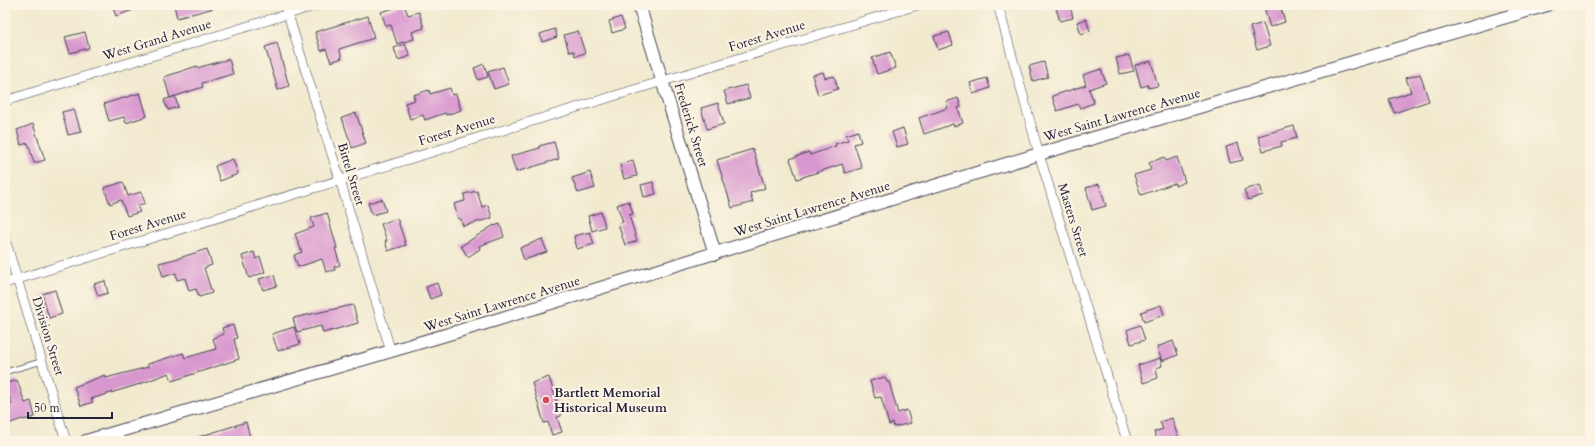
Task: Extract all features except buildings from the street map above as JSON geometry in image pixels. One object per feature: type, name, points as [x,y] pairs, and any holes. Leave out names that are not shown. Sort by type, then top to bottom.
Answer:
[{"type":"street","name":"West Grand Avenue","points":[[5,101],[286,9],[317,5]]},
{"type":"street","name":"Frederick Street","points":[[639,5],[715,254]]},
{"type":"street","name":"Forest Avenue","points":[[5,283],[663,81],[918,5]]},
{"type":"street","name":"Masters Street","points":[[998,5],[1039,154],[1128,441]]},
{"type":"street","name":"West Saint Lawrence Avenue","points":[[86,441],[391,352],[1039,154],[1547,5]]},
{"type":"street","name":"Bittel Street","points":[[286,9],[340,180],[391,352]]},
{"type":"street","name":"Division Street","points":[[5,239],[66,441]]},
{"type":"lane","points":[[5,372],[43,361]]},
{"type":"place","name":"Bartlett Memorial Historical Museum","points":[[546,400]]}]
